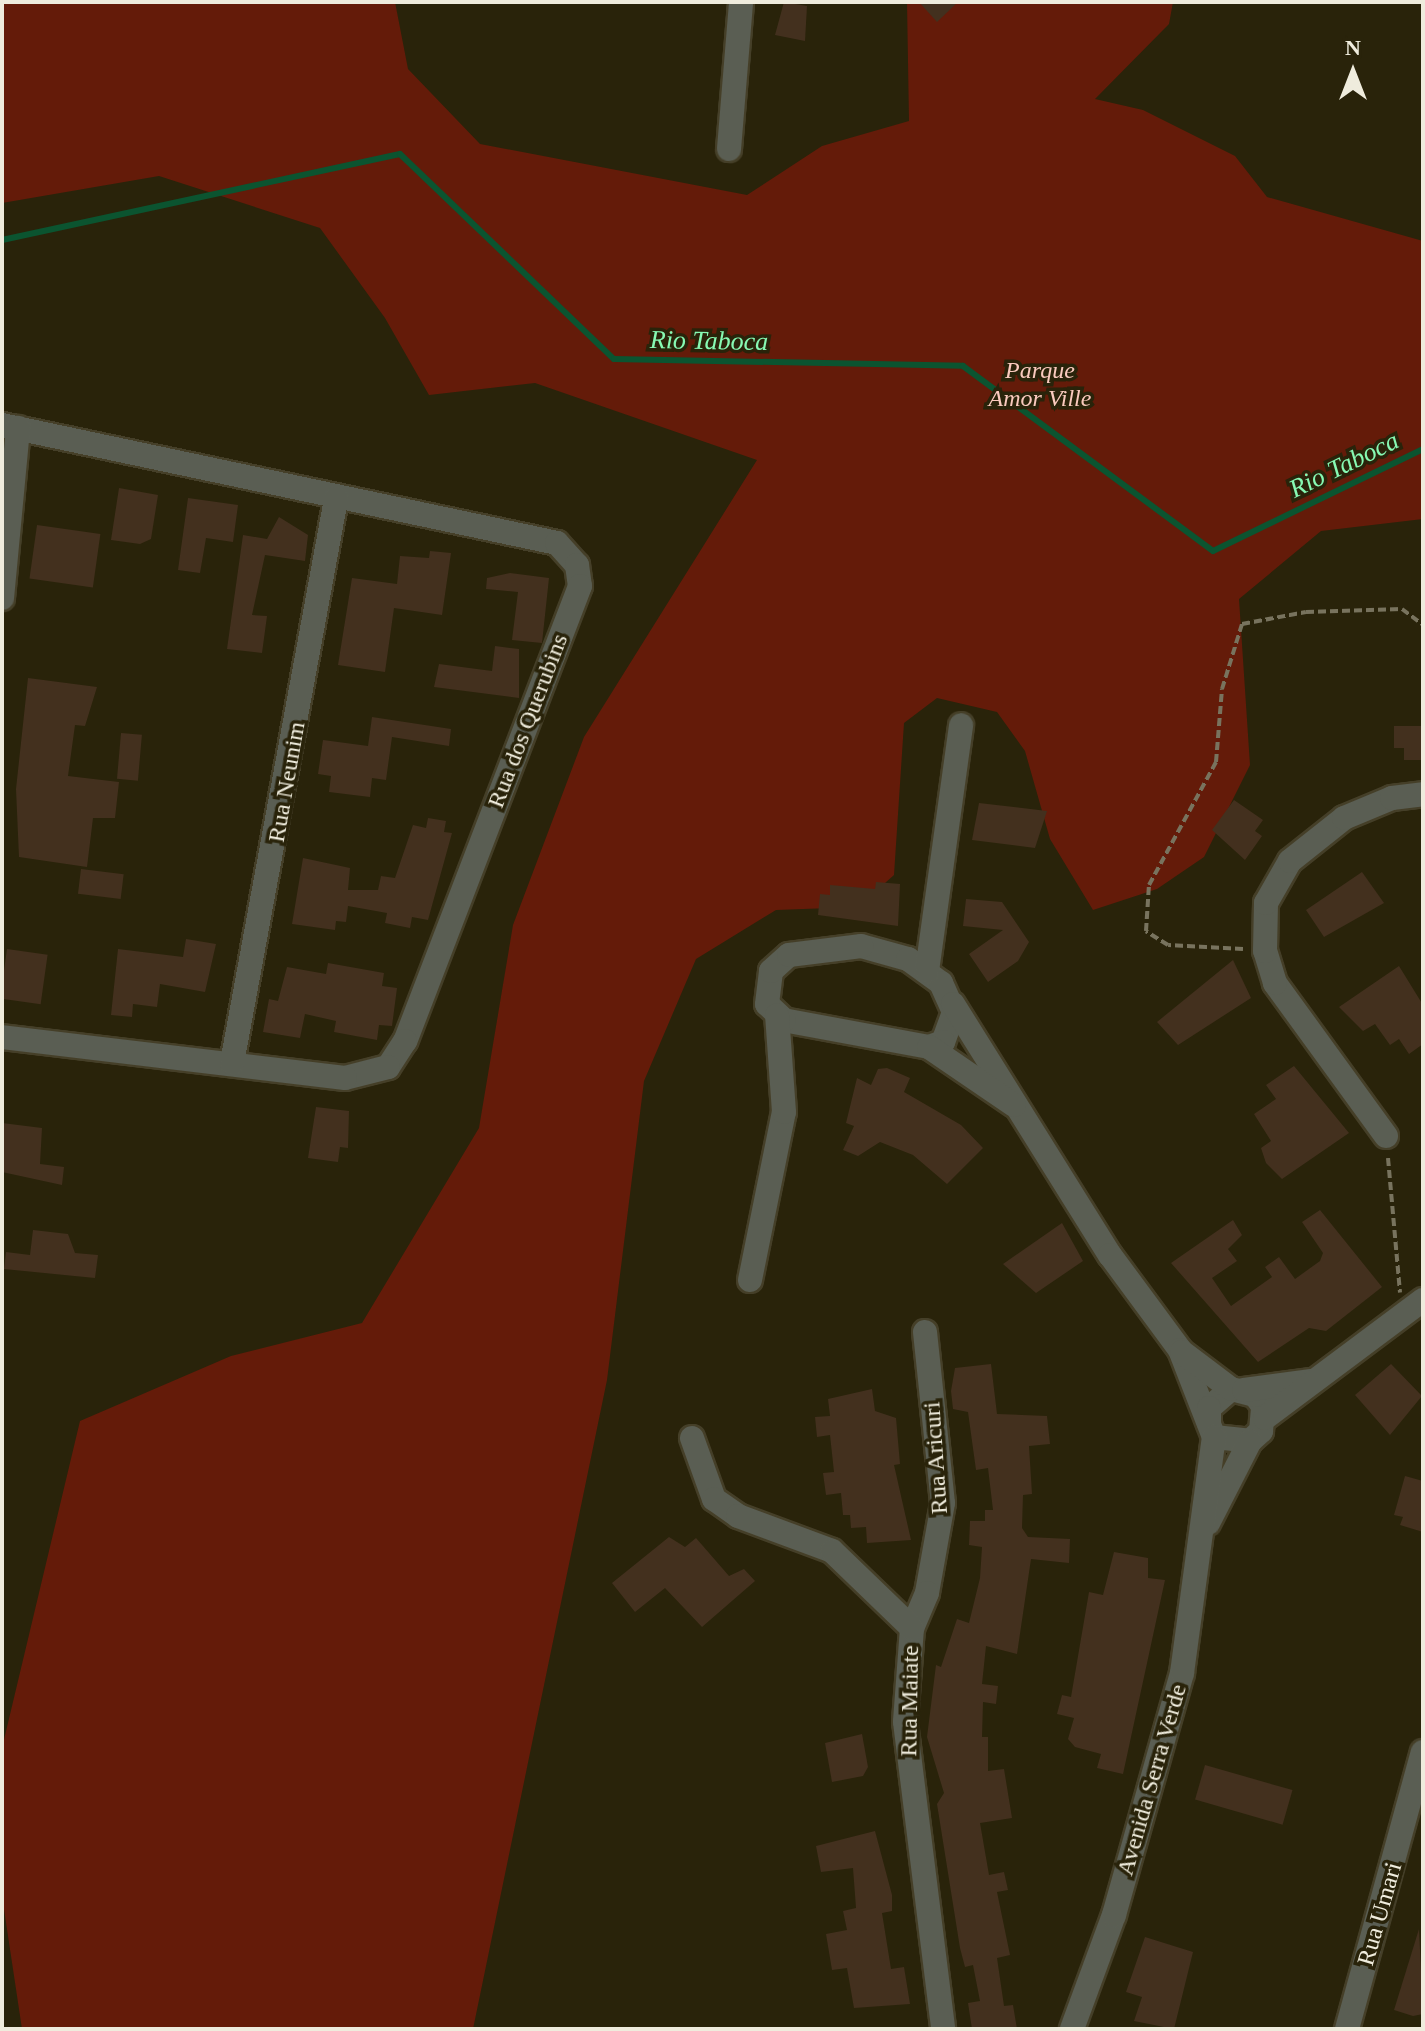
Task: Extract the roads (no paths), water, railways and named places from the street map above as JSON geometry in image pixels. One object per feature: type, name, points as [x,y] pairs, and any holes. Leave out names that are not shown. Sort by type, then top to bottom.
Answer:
[{"type":"street","points":[[729,149],[741,2]]},
{"type":"street","points":[[2,598],[10,426]]},
{"type":"street","name":"Rua dos Querubins","points":[[2,1037],[345,1078],[376,1074],[397,1056],[580,586],[577,565],[557,543],[336,499],[10,426]]},
{"type":"street","name":"Rua Neunim","points":[[232,1063],[336,499]]},
{"type":"street","points":[[927,971],[961,725]]},
{"type":"street","points":[[1386,1136],[1275,983],[1265,951],[1266,903],[1290,861],[1344,818],[1423,794]]},
{"type":"street","points":[[750,1280],[784,1112],[777,1015],[765,993],[771,971],[814,947],[885,950],[927,971],[953,1004],[1110,1255],[1180,1350],[1212,1430]]},
{"type":"street","points":[[929,1047],[950,1036],[953,1004]]},
{"type":"street","points":[[777,1015],[929,1047],[1022,1111]]},
{"type":"street","points":[[1212,1430],[1250,1441],[1265,1418],[1423,1300]]},
{"type":"street","name":"Rua Aricuri","points":[[912,1628],[927,1593],[943,1503],[925,1332]]},
{"type":"street","points":[[1180,1350],[1237,1389],[1255,1395],[1265,1418]]},
{"type":"street","points":[[1212,1430],[1209,1408],[1237,1389],[1313,1380]]},
{"type":"street","name":"Avenida Serra Verde","points":[[1072,2029],[1114,1915],[1182,1673],[1207,1525],[1212,1430]]},
{"type":"street","name":"Rua Maiate","points":[[692,1438],[714,1499],[738,1516],[832,1551],[912,1628],[905,1722],[943,2029]]},
{"type":"street","name":"Avenida Serra Verde","points":[[1207,1525],[1250,1441]]},
{"type":"street","name":"Rua Umari","points":[[1347,2029],[1423,1752]]},
{"type":"waterway","name":"Rio Taboca","points":[[2,240],[400,154],[614,359],[963,366],[1213,551],[1423,449]]},
{"type":"park label","name":"Parque Amor Ville","points":[[1040,385]]}]
